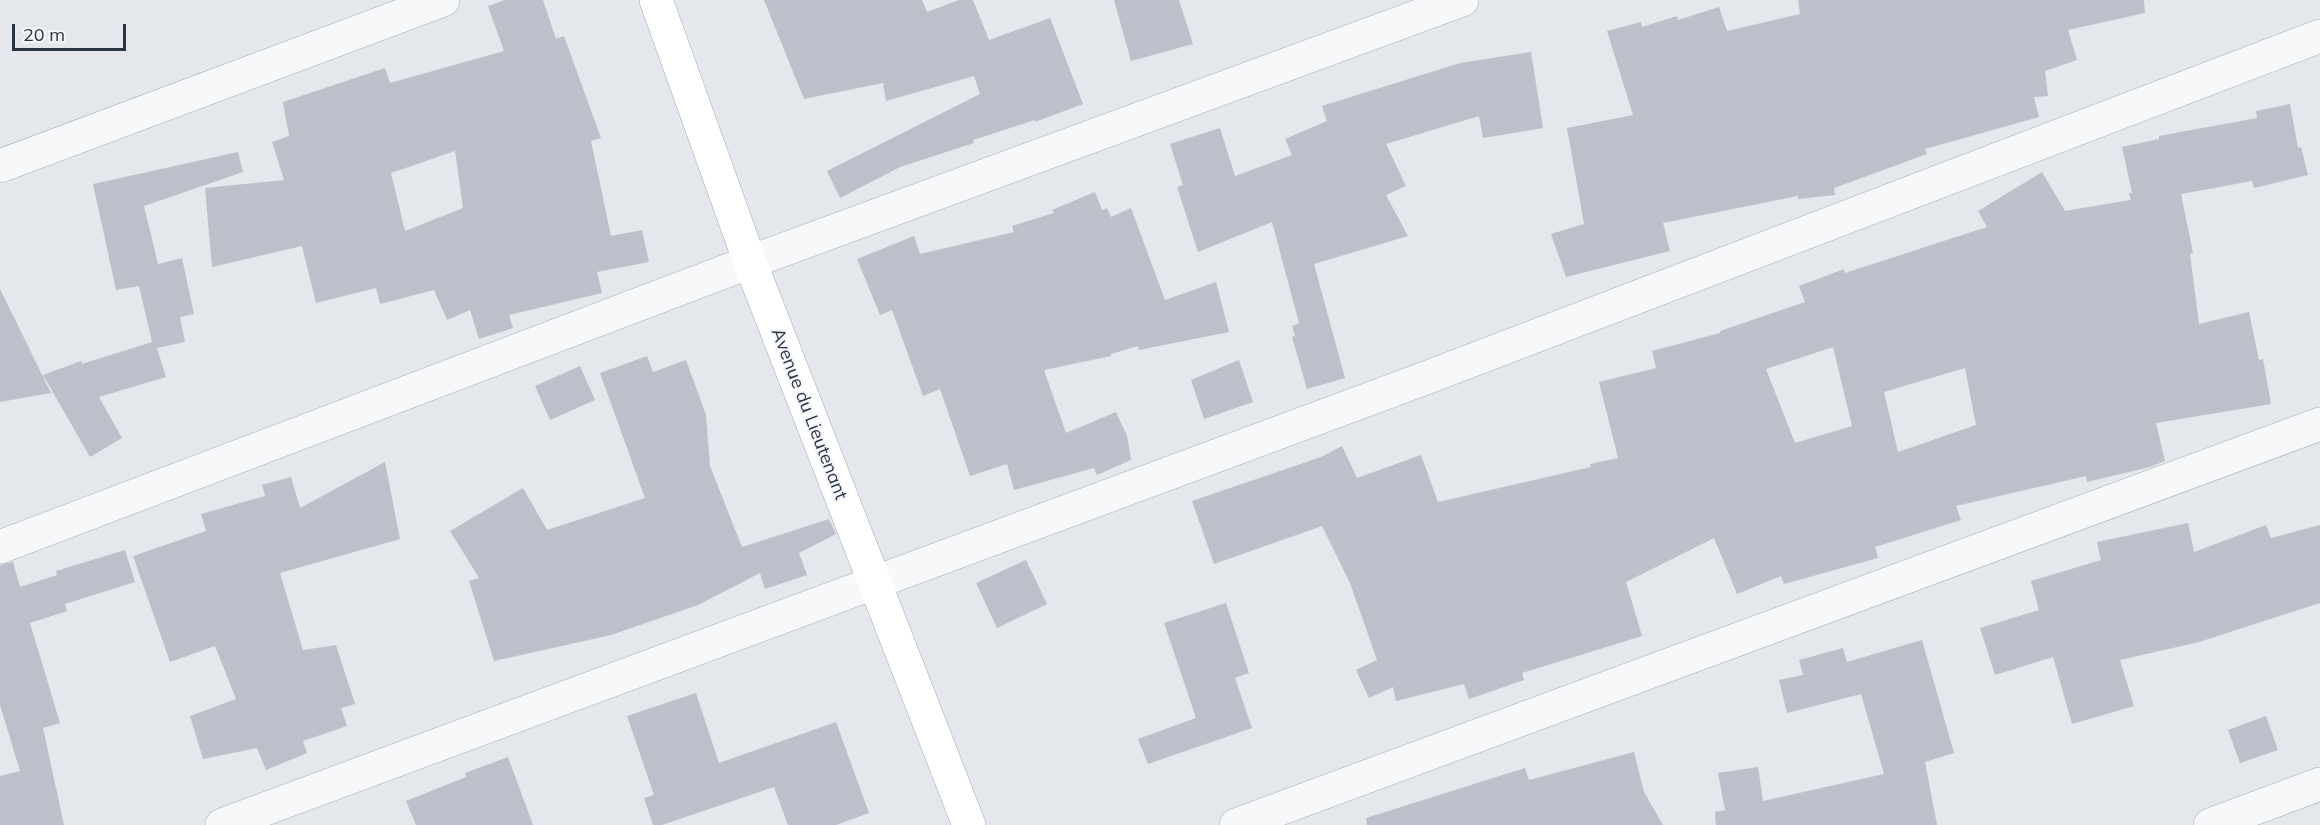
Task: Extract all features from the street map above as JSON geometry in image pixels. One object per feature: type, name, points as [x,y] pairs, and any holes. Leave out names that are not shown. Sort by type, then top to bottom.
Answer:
[{"type":"main road","name":"Avenue du Lieutenant","points":[[656,0],[750,262],[969,825]]},
{"type":"street","points":[[0,166],[443,0]]},
{"type":"street","points":[[0,547],[750,262],[1462,0]]},
{"type":"street","points":[[222,825],[1434,374],[2320,36]]},
{"type":"street","points":[[1236,825],[2320,424]]},
{"type":"street","points":[[2210,825],[2320,784]]},
{"type":"building","points":[[505,0],[543,0],[556,39],[564,36],[601,138],[591,141],[611,236],[642,230],[649,262],[597,272],[602,293],[509,315],[513,328],[479,339],[470,310],[447,320],[434,290],[380,304],[376,288],[316,303],[302,246],[212,267],[205,188],[284,180],[272,142],[289,136],[283,102],[385,68],[390,83],[504,51],[488,6]],"holes":[[[455,151],[463,208],[405,231],[391,173]]]},
{"type":"building","points":[[764,0],[922,0],[927,12],[959,0],[973,0],[989,40],[1050,18],[1083,104],[900,167],[840,198],[827,171],[980,94],[974,76],[886,101],[883,83],[804,99]]},
{"type":"building","points":[[1114,0],[1179,0],[1193,44],[1131,61]]},
{"type":"building","points":[[1798,0],[2144,0],[2145,13],[2068,30],[2077,60],[2045,71],[2048,96],[2034,97],[2039,117],[1925,149],[1927,154],[1834,188],[1835,195],[1798,199],[1798,196],[1663,223],[1670,251],[1566,277],[1551,234],[1584,224],[1567,128],[1633,115],[1607,31],[1641,22],[1642,27],[1677,16],[1678,20],[1719,7],[1727,31],[1800,14]]},
{"type":"building","points":[[1531,52],[1543,128],[1483,138],[1479,116],[1386,144],[1406,186],[1386,195],[1408,236],[1314,264],[1345,378],[1307,389],[1292,337],[1295,336],[1292,326],[1299,323],[1272,222],[1198,252],[1177,187],[1183,185],[1170,144],[1220,128],[1235,176],[1292,155],[1285,139],[1327,121],[1322,106],[1460,63]]},
{"type":"building","points":[[2290,104],[2298,148],[2301,147],[2308,175],[2254,188],[2252,181],[2181,194],[2193,253],[2190,254],[2199,324],[2249,312],[2259,360],[2263,359],[2271,404],[2156,423],[2165,461],[2150,467],[2087,482],[2086,476],[1956,506],[1961,520],[1875,547],[1878,558],[1784,584],[1781,576],[1737,594],[1714,538],[1626,582],[1642,636],[1522,673],[1524,680],[1469,699],[1464,684],[1396,701],[1393,687],[1369,698],[1356,670],[1377,660],[1350,583],[1322,526],[1214,564],[1192,501],[1321,457],[1342,446],[1357,478],[1421,455],[1438,502],[1591,467],[1590,464],[1618,458],[1599,382],[1656,368],[1652,351],[1720,333],[1720,331],[1805,302],[1799,286],[1844,269],[1845,273],[1987,227],[1978,211],[2042,172],[2065,211],[2131,200],[2129,193],[2132,193],[2122,147],[2159,139],[2159,136],[2257,118],[2256,111]],"holes":[[[1833,347],[1852,426],[1795,443],[1766,369]],[[1965,368],[1976,425],[1898,452],[1884,392]]]},
{"type":"building","points":[[238,152],[243,172],[144,206],[158,264],[182,258],[194,314],[180,317],[185,342],[157,348],[166,377],[99,397],[122,438],[90,457],[43,375],[81,361],[82,364],[152,342],[139,286],[116,290],[93,184]]},
{"type":"building","points":[[1095,192],[1102,210],[1107,208],[1111,217],[1131,208],[1165,300],[1216,282],[1229,332],[1139,350],[1138,346],[1111,354],[1111,356],[1044,370],[1066,433],[1116,412],[1127,436],[1131,460],[1097,475],[1094,468],[1014,490],[1007,464],[970,476],[940,389],[923,396],[892,310],[880,315],[857,259],[914,236],[920,254],[1014,232],[1012,226],[1054,213],[1052,210]]},
{"type":"building","points":[[0,289],[51,393],[0,402]]},
{"type":"building","points":[[647,356],[653,372],[686,360],[706,415],[710,466],[742,547],[829,519],[836,534],[799,553],[807,575],[765,589],[760,573],[698,605],[611,635],[494,661],[469,581],[479,578],[450,531],[523,488],[547,530],[645,498],[600,373]]},
{"type":"building","points":[[1239,360],[1253,402],[1204,419],[1191,380]]},
{"type":"building","points":[[580,366],[595,400],[550,420],[535,386]]},
{"type":"building","points":[[385,462],[400,539],[280,573],[303,650],[336,645],[355,704],[341,708],[347,726],[303,741],[307,753],[266,770],[257,748],[203,759],[190,716],[236,699],[215,646],[170,662],[133,556],[206,531],[201,514],[265,496],[262,485],[291,477],[300,508]]},
{"type":"building","points":[[2188,523],[2194,552],[2266,525],[2271,538],[2320,525],[2320,603],[2199,642],[2120,660],[2134,706],[2072,724],[2053,657],[1995,675],[1980,628],[2039,610],[2031,581],[2101,560],[2097,542]]},
{"type":"building","points":[[125,550],[135,582],[65,604],[67,611],[30,623],[60,723],[43,728],[64,825],[0,825],[0,776],[20,771],[0,705],[0,565],[13,562],[20,587],[57,575],[56,571]]},
{"type":"building","points":[[1026,560],[1047,604],[997,628],[976,583]]},
{"type":"building","points":[[1226,603],[1249,673],[1235,678],[1252,728],[1148,764],[1138,739],[1196,718],[1164,623]]},
{"type":"building","points":[[1922,640],[1954,753],[1925,762],[1937,825],[1716,825],[1715,812],[1725,810],[1718,773],[1758,767],[1763,801],[1884,774],[1861,694],[1787,713],[1779,680],[1803,675],[1799,660],[1843,648],[1847,662]]},
{"type":"building","points":[[696,693],[719,763],[836,722],[869,813],[836,825],[788,825],[774,787],[662,825],[653,825],[644,798],[654,795],[627,716]]},
{"type":"building","points":[[2266,716],[2278,750],[2240,763],[2228,730]]},
{"type":"building","points":[[1634,752],[1644,792],[1663,825],[1367,825],[1366,818],[1525,768],[1529,780]]},
{"type":"building","points":[[508,757],[533,825],[416,825],[406,801],[466,777],[465,773]]}]
